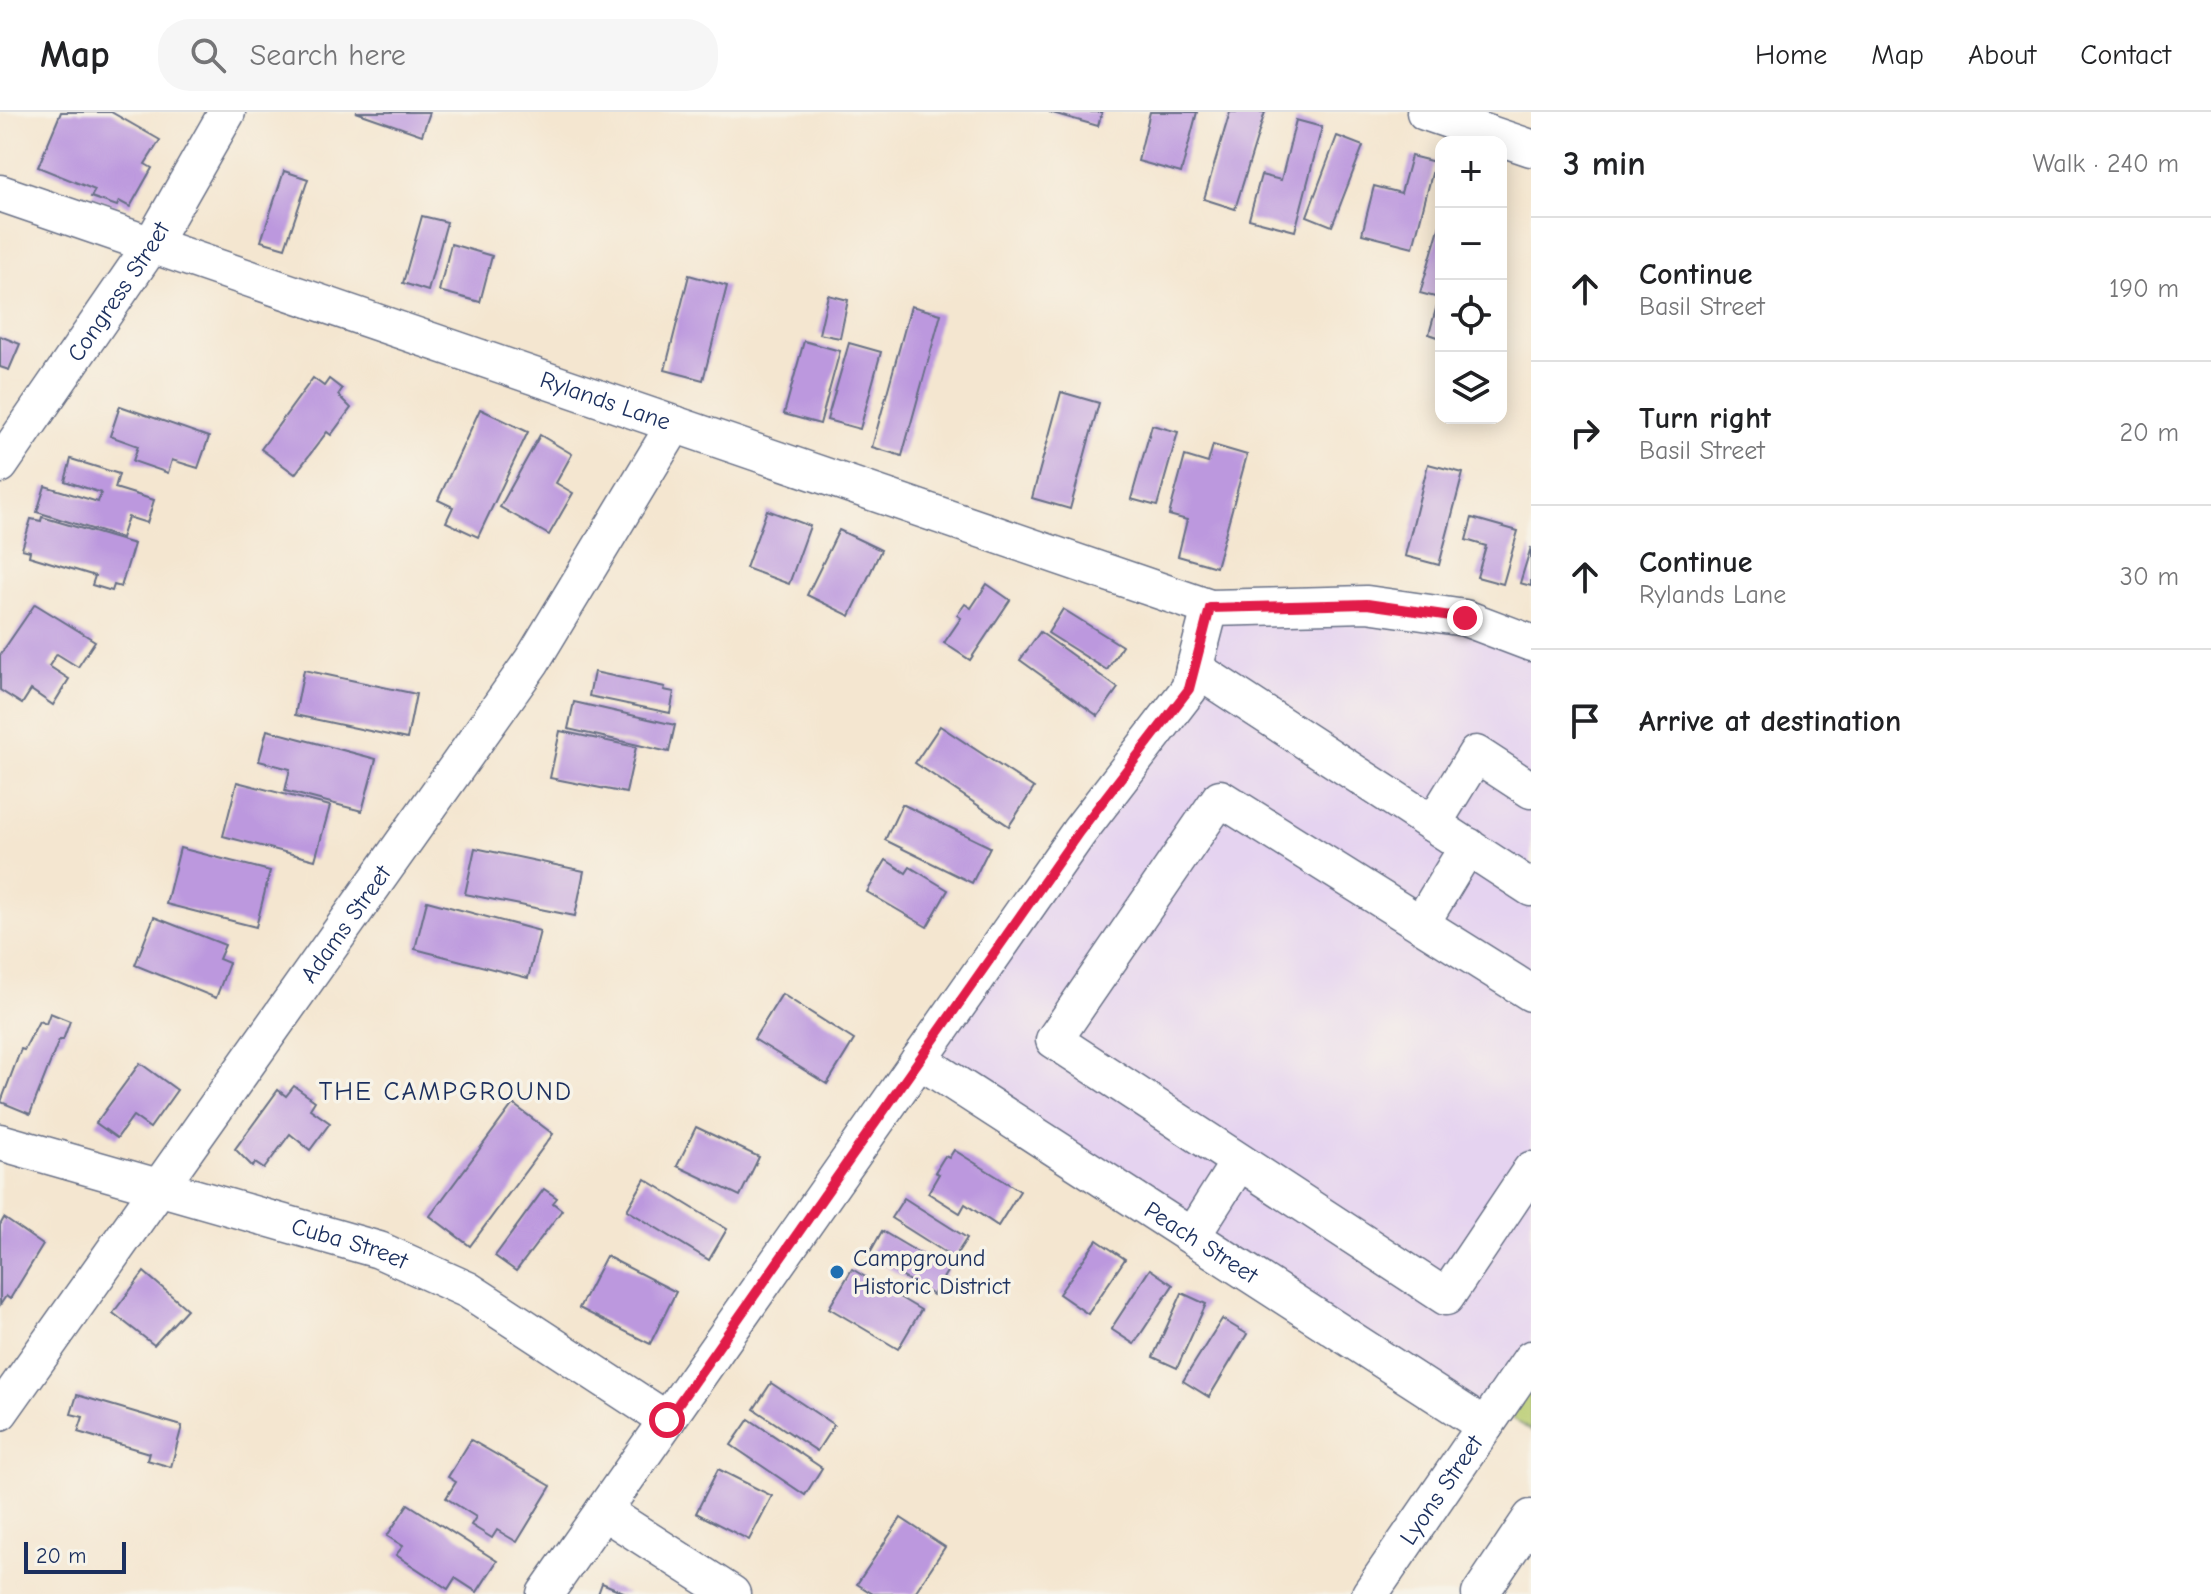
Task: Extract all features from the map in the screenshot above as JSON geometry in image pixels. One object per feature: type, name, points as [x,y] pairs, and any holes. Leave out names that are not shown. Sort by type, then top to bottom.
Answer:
[{"type":"street","name":"Congress Street","points":[[0,465],[150,247],[227,112]]},
{"type":"street","points":[[1425,112],[1531,148]]},
{"type":"street","name":"Rylands Lane","points":[[0,193],[150,247],[1210,608]]},
{"type":"street","name":"Adams Street","points":[[0,1412],[532,661],[675,424]]},
{"type":"street","points":[[545,1594],[1079,832],[1189,689],[1210,608],[1367,604],[1465,618],[1531,643]]},
{"type":"street","points":[[1194,668],[1531,888]]},
{"type":"street","points":[[1433,824],[1476,754],[1531,790]]},
{"type":"street","points":[[1531,993],[1220,798],[1054,1040],[1446,1297],[1531,1170]]},
{"type":"street","points":[[1422,922],[1468,846]]},
{"type":"street","name":"Peach Street","points":[[919,1060],[1485,1426]]},
{"type":"street","name":"Cuba Street","points":[[0,1142],[379,1250],[468,1290],[667,1420]]},
{"type":"street","points":[[1192,1236],[1239,1162]]},
{"type":"street","name":"Lyons Street","points":[[1370,1594],[1531,1359]]},
{"type":"street","points":[[603,1511],[732,1594]]},
{"type":"street","points":[[1480,1594],[1531,1518]]},
{"type":"shaded area","points":[[1367,604],[1531,643],[1531,1359],[1485,1426],[919,1060],[1189,689],[1210,608]]},
{"type":"green space","points":[[1531,1359],[1531,1431],[1497,1408]]},
{"type":"building","points":[[61,112],[111,112],[160,140],[145,164],[152,168],[130,207],[119,201],[117,206],[91,197],[95,190],[38,167]]},
{"type":"building","points":[[356,112],[430,112],[422,135]]},
{"type":"building","points":[[1049,112],[1102,112],[1098,126]]},
{"type":"building","points":[[1150,112],[1197,112],[1181,173],[1138,161]]},
{"type":"building","points":[[1230,112],[1265,112],[1235,209],[1204,199]]},
{"type":"building","points":[[1296,120],[1322,127],[1295,231],[1249,219],[1261,175],[1281,180]]},
{"type":"building","points":[[1337,136],[1363,146],[1332,226],[1307,216]]},
{"type":"building","points":[[1411,156],[1435,162],[1413,247],[1362,234],[1374,186],[1401,193]]},
{"type":"building","points":[[284,171],[308,179],[285,248],[261,241]]},
{"type":"building","points":[[422,216],[447,222],[428,291],[403,283]]},
{"type":"building","points":[[1435,242],[1435,297],[1420,293]]},
{"type":"building","points":[[451,244],[492,256],[480,302],[439,291]]},
{"type":"building","points":[[689,275],[727,286],[703,380],[665,370]]},
{"type":"building","points":[[828,295],[848,300],[840,338],[819,334]]},
{"type":"building","points":[[911,306],[941,314],[902,456],[872,447]]},
{"type":"building","points":[[1435,312],[1435,336],[1429,334]]},
{"type":"building","points":[[0,336],[20,344],[9,370],[0,367]]},
{"type":"building","points":[[804,341],[840,351],[820,424],[784,414]]},
{"type":"building","points":[[849,343],[881,352],[860,429],[827,420]]},
{"type":"building","points":[[313,378],[324,386],[329,379],[342,389],[338,395],[351,408],[331,435],[327,432],[295,474],[261,449]]},
{"type":"building","points":[[1061,392],[1099,403],[1070,509],[1032,498]]},
{"type":"building","points":[[120,406],[209,437],[198,468],[172,460],[168,473],[133,461],[138,446],[110,436]]},
{"type":"building","points":[[480,409],[528,432],[478,537],[446,522],[453,507],[438,500]]},
{"type":"building","points":[[1152,425],[1178,432],[1157,506],[1131,499]]},
{"type":"building","points":[[540,435],[572,454],[556,483],[573,493],[549,535],[500,507]]},
{"type":"building","points":[[1213,445],[1247,455],[1216,567],[1178,556],[1187,520],[1169,515],[1185,456],[1208,463]]},
{"type":"building","points":[[71,459],[119,474],[115,488],[154,500],[147,523],[128,517],[121,538],[37,512],[45,486],[98,502],[101,493],[65,481]]},
{"type":"building","points":[[1428,464],[1463,473],[1439,565],[1405,556]]},
{"type":"building","points":[[767,510],[810,526],[789,584],[746,568]]},
{"type":"building","points":[[42,517],[134,544],[121,587],[114,585],[112,591],[92,585],[95,576],[29,556],[30,551],[22,549],[31,519],[41,521]]},
{"type":"building","points":[[1472,518],[1518,531],[1503,584],[1477,577],[1486,546],[1466,540]]},
{"type":"building","points":[[839,530],[881,550],[850,616],[807,595]]},
{"type":"building","points":[[1531,547],[1531,586],[1520,583]]},
{"type":"building","points":[[987,584],[1010,600],[970,660],[944,643],[961,618],[957,615],[965,604],[971,608]]},
{"type":"building","points":[[35,604],[95,641],[78,667],[57,654],[49,666],[69,679],[53,705],[31,690],[22,704],[0,690],[0,655]]},
{"type":"building","points":[[1063,609],[1122,646],[1107,670],[1048,633]]},
{"type":"building","points":[[1040,632],[1118,688],[1098,716],[1020,660]]},
{"type":"building","points":[[304,670],[416,694],[407,739],[295,715]]},
{"type":"building","points":[[594,672],[665,687],[664,690],[674,692],[670,713],[589,696]]},
{"type":"building","points":[[574,702],[675,725],[669,752],[568,729]]},
{"type":"building","points":[[940,726],[1034,788],[1009,826],[915,763]]},
{"type":"building","points":[[267,730],[376,759],[362,811],[285,791],[290,769],[259,761]]},
{"type":"building","points":[[560,731],[636,747],[626,793],[550,778]]},
{"type":"building","points":[[237,782],[330,806],[315,860],[223,836]]},
{"type":"building","points":[[902,804],[990,847],[972,883],[885,840]]},
{"type":"building","points":[[180,848],[270,871],[256,927],[166,904]]},
{"type":"building","points":[[475,848],[584,871],[575,916],[465,894]]},
{"type":"building","points":[[886,860],[906,873],[910,867],[948,890],[927,927],[867,892]]},
{"type":"building","points":[[427,901],[540,931],[528,978],[415,949]]},
{"type":"building","points":[[154,917],[225,945],[219,959],[229,963],[216,998],[135,965]]},
{"type":"building","points":[[782,994],[854,1040],[827,1084],[754,1039]]},
{"type":"building","points":[[50,1013],[70,1021],[63,1040],[59,1040],[30,1114],[1,1102],[21,1049],[24,1050],[39,1021],[46,1024]]},
{"type":"building","points":[[140,1063],[177,1090],[150,1128],[133,1116],[117,1138],[96,1123]]},
{"type":"building","points":[[294,1086],[315,1101],[310,1109],[330,1123],[310,1150],[290,1134],[264,1169],[255,1163],[253,1167],[235,1149],[278,1090],[286,1096]]},
{"type":"building","points":[[513,1104],[553,1134],[470,1246],[430,1216]]},
{"type":"building","points":[[696,1127],[759,1157],[740,1196],[677,1166]]},
{"type":"building","points":[[954,1150],[1020,1191],[998,1226],[965,1204],[960,1213],[928,1193],[939,1174],[935,1172],[945,1156],[949,1158]]},
{"type":"building","points":[[645,1179],[727,1229],[709,1260],[627,1210]]},
{"type":"building","points":[[544,1189],[557,1198],[553,1203],[562,1210],[516,1271],[495,1256]]},
{"type":"building","points":[[904,1198],[967,1238],[954,1258],[891,1218]]},
{"type":"building","points":[[4,1218],[43,1245],[10,1299],[6,1296],[0,1305],[0,1225]]},
{"type":"building","points":[[882,1231],[948,1270],[933,1295],[868,1256]]},
{"type":"building","points":[[1097,1240],[1125,1259],[1088,1314],[1059,1294]]},
{"type":"building","points":[[606,1256],[676,1292],[650,1344],[579,1308]]},
{"type":"building","points":[[852,1269],[921,1310],[898,1349],[829,1308]]},
{"type":"building","points":[[1150,1269],[1173,1285],[1134,1344],[1111,1329]]},
{"type":"building","points":[[144,1272],[187,1309],[154,1345],[113,1313]]},
{"type":"building","points":[[1182,1293],[1206,1304],[1177,1368],[1153,1357]]},
{"type":"building","points":[[1222,1319],[1247,1334],[1209,1397],[1183,1381]]},
{"type":"building","points":[[771,1383],[834,1425],[817,1451],[754,1409]]},
{"type":"building","points":[[77,1395],[182,1426],[171,1467],[147,1460],[149,1453],[78,1432],[83,1417],[71,1414]]},
{"type":"building","points":[[749,1419],[822,1468],[805,1495],[731,1445]]},
{"type":"building","points":[[471,1440],[551,1486],[517,1542],[497,1530],[492,1538],[471,1525],[476,1517],[446,1498],[456,1482],[448,1477]]},
{"type":"building","points":[[718,1469],[772,1496],[749,1540],[696,1513]]},
{"type":"building","points":[[408,1504],[497,1561],[477,1592],[455,1578],[448,1589],[396,1555],[403,1546],[387,1536]]},
{"type":"building","points":[[901,1518],[945,1547],[914,1594],[873,1594],[857,1584]]},
{"type":"building","points":[[602,1583],[628,1594],[598,1594]]},
{"type":"place","name":"Campground Historic District","points":[[837,1272]]},
{"type":"district","name":"THE CAMPGROUND","points":[[446,1091]]},
{"type":"route","points":[[667,1420],[1079,832],[1189,689],[1210,608],[1367,604],[1465,618]]}]
